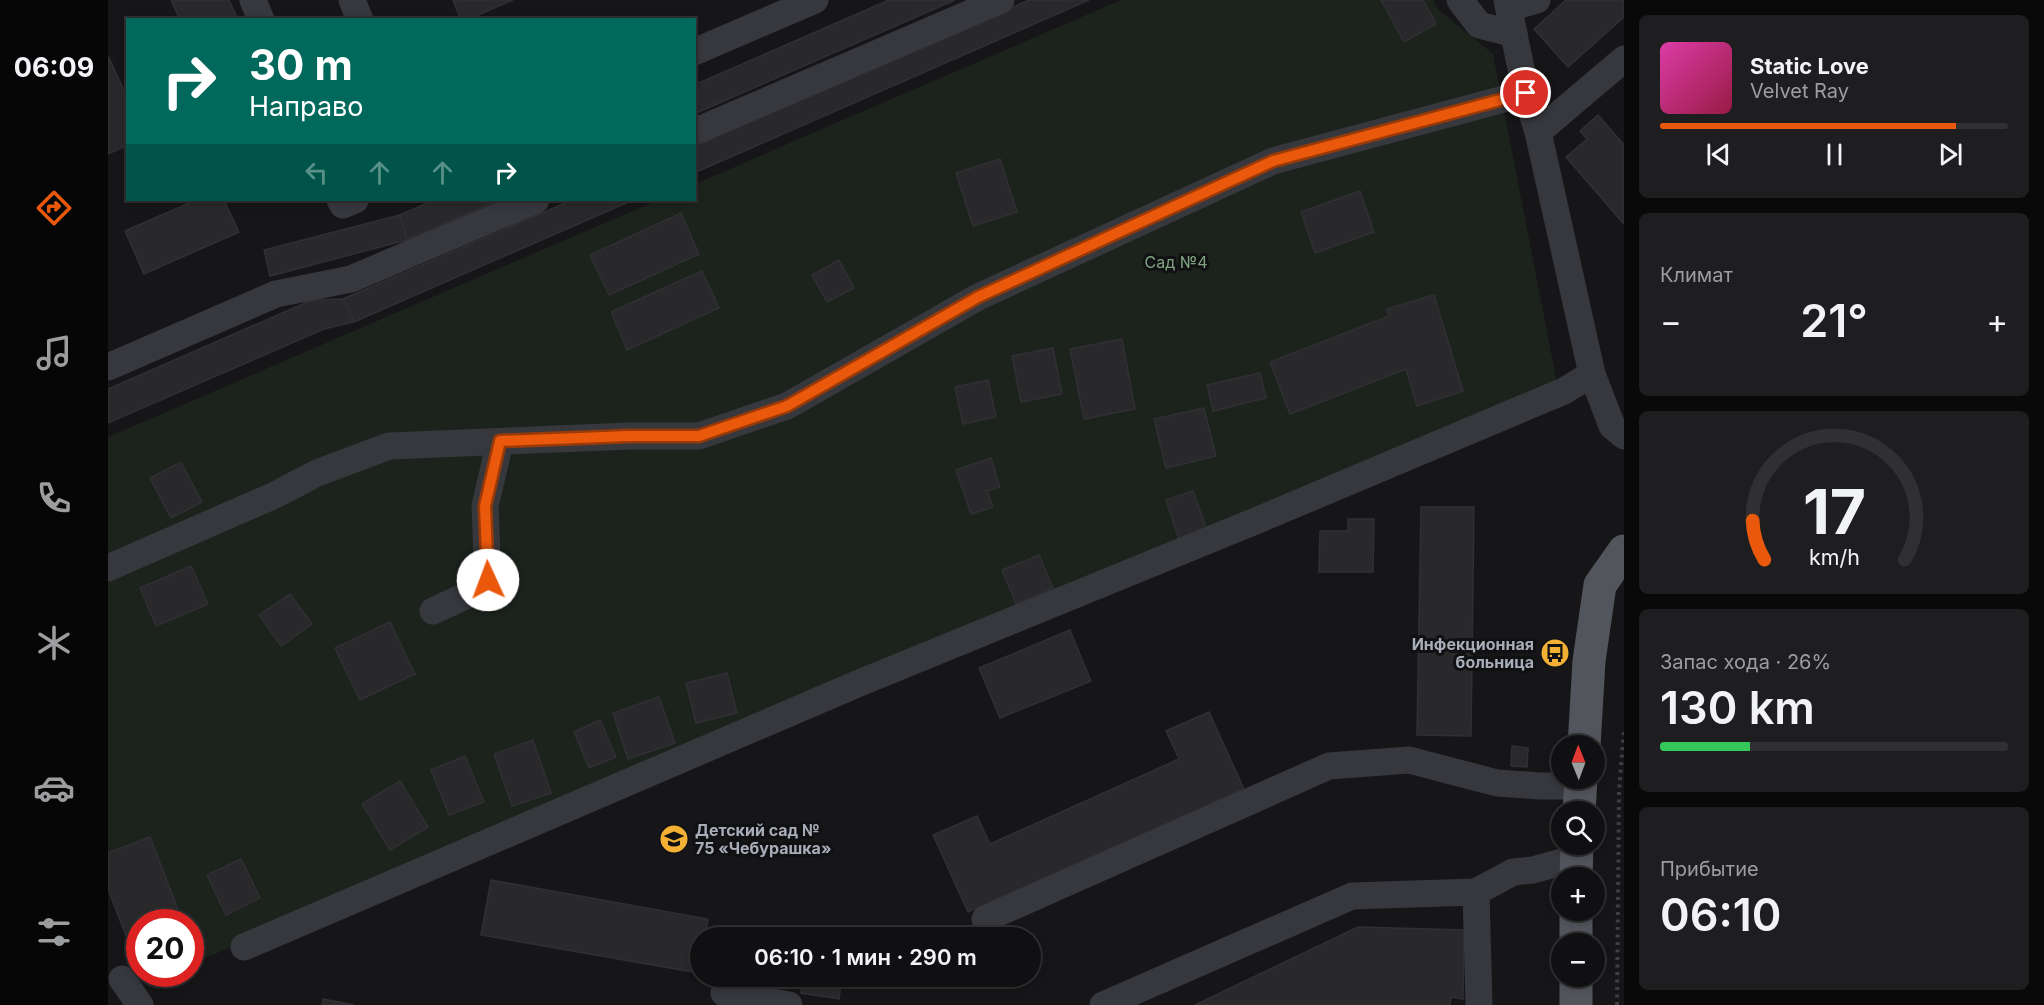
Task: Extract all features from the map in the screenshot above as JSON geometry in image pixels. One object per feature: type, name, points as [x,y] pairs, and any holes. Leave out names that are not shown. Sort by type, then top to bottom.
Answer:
[{"type":"main road","points":[[1585,735],[1589,661],[1600,585],[1624,551]]},
{"type":"main road","points":[[1576,987],[1576,1005]]},
{"type":"lane","points":[[253,0],[260,18]]},
{"type":"lane","points":[[352,0],[359,18]]},
{"type":"lane","points":[[696,51],[815,0]]},
{"type":"lane","points":[[696,131],[1001,0]]},
{"type":"lane","points":[[1460,0],[1479,25],[1510,14],[1537,0]]},
{"type":"lane","points":[[1510,14],[1526,93],[1538,132],[1592,374],[1612,426],[1624,436]]},
{"type":"lane","points":[[1538,132],[1624,59]]},
{"type":"lane","points":[[108,568],[275,495],[317,472],[389,446],[629,436],[699,436],[765,414],[787,406],[978,297],[1273,161],[1526,93]]},
{"type":"lane","points":[[341,201],[343,205],[353,201]]},
{"type":"lane","points":[[108,367],[276,294],[351,279],[534,201]]},
{"type":"lane","points":[[244,947],[857,684],[1258,520],[1564,391],[1592,374]]},
{"type":"lane","points":[[434,612],[476,591],[488,580],[485,506],[500,441]]},
{"type":"lane","points":[[985,919],[1329,766],[1409,760],[1497,783],[1580,792]]},
{"type":"lane","points":[[1103,1005],[1352,896],[1476,892],[1513,872],[1577,860]]},
{"type":"lane","points":[[1476,892],[1479,1005]]},
{"type":"lane","points":[[122,979],[140,1005]]},
{"type":"lane","points":[[724,993],[789,1005]]},
{"type":"path","points":[[1617,1005],[1619,791],[1624,730]]},
{"type":"green space","name":"Сад №4","points":[[1121,0],[1433,0],[1439,10],[1493,54],[1557,383],[415,862],[215,954],[204,958],[204,909],[126,909],[126,926],[108,886],[108,437],[656,201],[696,201],[696,184]]},
{"type":"building","points":[[171,0],[229,0],[237,18],[179,18]]},
{"type":"building","points":[[453,0],[513,0],[472,18],[460,18]]},
{"type":"building","points":[[889,0],[955,0],[696,113],[696,84]]},
{"type":"building","points":[[1029,0],[1089,0],[696,172],[696,145]]},
{"type":"building","points":[[1381,0],[1423,0],[1436,24],[1404,42]]},
{"type":"building","points":[[1566,0],[1624,0],[1624,17],[1568,67],[1534,29]]},
{"type":"building","points":[[108,56],[126,95],[126,146],[108,154]]},
{"type":"building","points":[[1598,115],[1624,145],[1624,224],[1566,157],[1587,139],[1580,131]]},
{"type":"building","points":[[1000,159],[1017,212],[973,226],[956,173]]},
{"type":"building","points":[[1360,191],[1374,232],[1315,253],[1301,212]]},
{"type":"building","points":[[194,201],[224,201],[239,232],[144,274],[125,231]]},
{"type":"building","points":[[432,201],[497,201],[407,240],[400,215]]},
{"type":"building","points":[[570,201],[631,201],[354,322],[343,299]]},
{"type":"building","points":[[681,213],[699,254],[609,295],[590,255]]},
{"type":"building","points":[[400,215],[407,240],[270,276],[264,250]]},
{"type":"building","points":[[839,260],[854,288],[827,302],[812,275]]},
{"type":"building","points":[[702,271],[719,308],[627,350],[611,312]]},
{"type":"building","points":[[1434,295],[1463,391],[1417,406],[1406,369],[1290,414],[1270,362],[1389,316],[1387,309]]},
{"type":"building","points":[[343,299],[354,322],[324,329],[108,423],[108,389],[312,300]]},
{"type":"building","points":[[1122,339],[1135,409],[1084,419],[1070,349]]},
{"type":"building","points":[[1053,348],[1062,394],[1021,402],[1012,356]]},
{"type":"building","points":[[1260,373],[1266,398],[1213,411],[1207,385]]},
{"type":"building","points":[[988,380],[996,417],[963,424],[955,387]]},
{"type":"building","points":[[1204,408],[1216,456],[1166,468],[1154,419]]},
{"type":"building","points":[[991,458],[1000,487],[987,491],[993,507],[971,514],[956,470]]},
{"type":"building","points":[[181,462],[202,502],[171,518],[150,478]]},
{"type":"building","points":[[1193,491],[1207,530],[1179,539],[1166,500]]},
{"type":"building","points":[[1421,507],[1474,507],[1471,736],[1417,735]]},
{"type":"building","points":[[1348,519],[1374,519],[1373,572],[1319,572],[1320,531],[1348,531]]},
{"type":"building","points":[[1039,555],[1053,588],[1016,604],[1002,570]]},
{"type":"building","points":[[191,566],[208,604],[156,626],[140,588]]},
{"type":"building","points":[[290,594],[312,624],[281,646],[259,615]]},
{"type":"building","points":[[390,622],[415,674],[360,700],[335,648]]},
{"type":"building","points":[[1070,630],[1091,681],[1000,718],[979,668]]},
{"type":"building","points":[[727,673],[737,713],[696,723],[686,683]]},
{"type":"building","points":[[659,697],[675,743],[628,759],[613,713]]},
{"type":"building","points":[[1209,712],[1244,789],[968,912],[933,835],[977,816],[990,844],[1179,759],[1166,731]]},
{"type":"building","points":[[600,720],[616,757],[589,768],[574,732]]},
{"type":"building","points":[[533,740],[551,793],[512,806],[494,754]]},
{"type":"building","points":[[1512,746],[1528,748],[1527,767],[1511,766]]},
{"type":"building","points":[[465,756],[484,802],[449,815],[431,770]]},
{"type":"building","points":[[400,781],[428,827],[390,850],[362,804]]},
{"type":"building","points":[[150,837],[178,909],[126,909],[126,936],[108,889],[108,853]]},
{"type":"building","points":[[241,859],[260,898],[226,915],[207,875]]},
{"type":"building","points":[[491,880],[708,919],[707,927],[690,927],[690,971],[481,935]]},
{"type":"building","points":[[1358,927],[1464,930],[1463,999],[1451,997],[1450,1005],[1195,1005]]},
{"type":"building","points":[[802,987],[841,987],[839,999],[801,993]]},
{"type":"building","points":[[323,999],[354,1005],[322,1005]]},
{"type":"place","name":"Инфекционная больница","points":[[1555,653]]},
{"type":"place","name":"Детский сад № 75 «Чебурашка»","points":[[674,839]]},
{"type":"route","points":[[488,580],[485,506],[500,441],[699,436],[765,414],[787,406],[978,297],[1273,161],[1526,93]]}]
